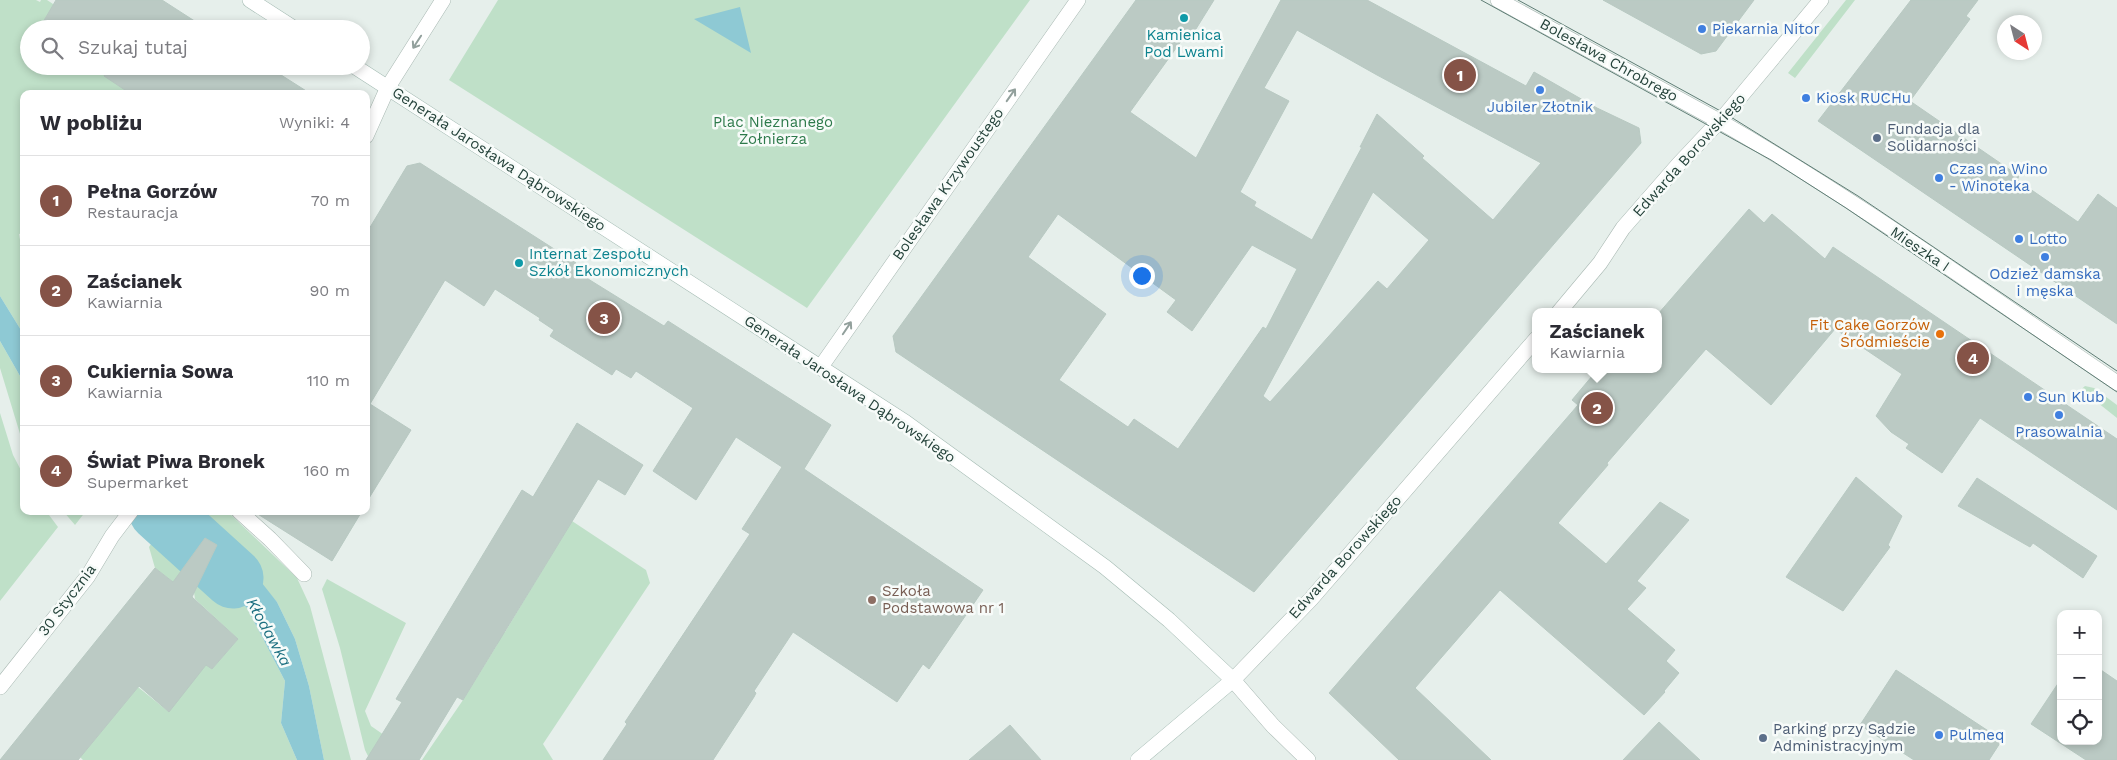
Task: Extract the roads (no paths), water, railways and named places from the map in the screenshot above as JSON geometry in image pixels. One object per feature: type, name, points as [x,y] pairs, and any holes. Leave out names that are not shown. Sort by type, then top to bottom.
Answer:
[{"type":"street","points":[[250,0],[281,20]]},
{"type":"street","points":[[370,127],[388,87],[443,0]]},
{"type":"street","name":"Bolesława Krzywoustego","points":[[820,368],[1078,0]]},
{"type":"street","name":"Bolesława Chrobrego","points":[[1498,0],[1719,121]]},
{"type":"street","name":"Edwarda Borowskiego","points":[[1562,308],[1600,263],[1623,228],[1764,71],[1821,0]]},
{"type":"street","name":"Generała Jarosława Dąbrowskiego","points":[[369,75],[905,422],[1106,567],[1169,620],[1233,680],[1273,726],[1308,760]]},
{"type":"street","name":"Mieszka I","points":[[1719,121],[1853,203],[2117,383]]},
{"type":"street","name":"Edwarda Borowskiego","points":[[1138,760],[1233,680],[1311,599],[1532,344]]},
{"type":"street","name":"30 Stycznia","points":[[0,687],[88,576],[128,515]]},
{"type":"street","points":[[243,515],[304,574]]},
{"type":"water","points":[[740,7],[751,53],[694,19]]},
{"type":"water","points":[[0,296],[20,328],[20,376],[0,341]]},
{"type":"water","points":[[174,515],[185,515],[243,559],[277,602],[295,639],[309,686],[324,760],[297,760],[281,723],[285,681],[247,608],[159,533]]},
{"type":"waterway","name":"Kłodawka","points":[[163,515],[233,578]]},
{"type":"tram line","points":[[1481,0],[1771,160],[1846,208],[2117,392]]},
{"type":"tram line","points":[[1518,0],[1726,114],[1858,196],[2117,371]]},
{"type":"place","name":"Kamienica Pod Lwami","points":[[1184,18]]},
{"type":"place","name":"Piekarnia Nitor","points":[[1702,29]]},
{"type":"place","name":"Pełna Gorzów","points":[[1460,75]]},
{"type":"place","name":"Jubiler Złotnik","points":[[1540,90]]},
{"type":"place","name":"Kiosk RUCHu","points":[[1806,98]]},
{"type":"place","name":"Fundacja dla Solidarności","points":[[1877,138]]},
{"type":"place","name":"Czas na Wino - Winoteka","points":[[1939,178]]},
{"type":"place","name":"Lotto","points":[[2019,239]]},
{"type":"place","name":"Odzież damska i męska","points":[[2045,257]]},
{"type":"place","name":"Internat Zespołu Szkół Ekonomicznych","points":[[519,263]]},
{"type":"place","name":"Cukiernia Sowa","points":[[604,318]]},
{"type":"place","name":"Fit Cake Gorzów Śródmieście","points":[[1940,334]]},
{"type":"place","name":"Świat Piwa Bronek","points":[[1973,358]]},
{"type":"place","name":"Sun Klub","points":[[2028,397]]},
{"type":"place","name":"Zaścianek","points":[[1597,408]]},
{"type":"place","name":"Prasowalnia","points":[[2059,415]]},
{"type":"place","name":"Szkoła Podstawowa nr 1","points":[[872,600]]},
{"type":"place","name":"Pulmeq","points":[[1939,735]]},
{"type":"place","name":"Parking przy Sądzie Administracyjnym","points":[[1763,738]]},
{"type":"park label","name":"Plac Nieznanego Żołnierza","points":[[773,130]]}]
